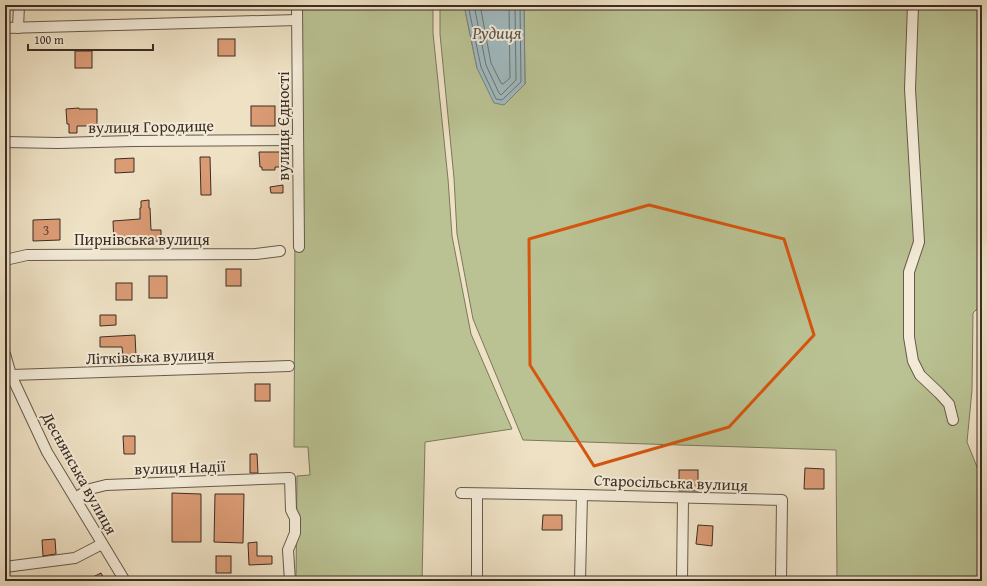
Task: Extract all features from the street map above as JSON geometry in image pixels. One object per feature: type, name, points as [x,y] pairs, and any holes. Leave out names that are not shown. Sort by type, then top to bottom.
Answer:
[{"type":"street","points":[[18,28],[19,5]]},
{"type":"street","name":"вулиця Єдності","points":[[297,5],[299,246]]},
{"type":"street","points":[[913,5],[910,89],[919,242],[908,272],[909,337],[913,361],[920,375],[940,393],[949,404],[953,420]]},
{"type":"street","points":[[5,28],[297,20]]},
{"type":"street","name":"вулиця Городище","points":[[5,142],[58,143],[133,140],[298,140]]},
{"type":"street","name":"Пирнівська вулиця","points":[[5,260],[26,255],[256,254],[280,251]]},
{"type":"street","name":"Деснянська вулиця","points":[[5,354],[12,375],[47,452],[125,581]]},
{"type":"street","name":"Літківська вулиця","points":[[12,375],[289,366]]},
{"type":"street","name":"вулиця Надії","points":[[75,498],[90,489],[106,485],[290,478],[291,510],[295,526],[295,533],[288,550],[290,581]]},
{"type":"street","name":"Старосільська вулиця","points":[[461,494],[582,495],[782,500],[781,581]]},
{"type":"street","points":[[477,494],[477,581]]},
{"type":"street","points":[[580,581],[582,495]]},
{"type":"street","points":[[682,581],[683,498]]},
{"type":"street","points":[[5,567],[75,558],[102,544]]},
{"type":"highlighted area","points":[[649,205],[784,239],[814,335],[729,427],[594,466],[530,365],[529,239]]},
{"type":"green space","points":[[299,5],[433,5],[433,33],[448,179],[452,236],[471,334],[512,429],[425,442],[422,581],[296,581],[297,476],[310,475],[308,447],[294,447],[295,228]]},
{"type":"green space","points":[[440,5],[464,5],[477,68],[525,84],[524,5],[982,5],[982,305],[973,313],[972,390],[967,442],[979,472],[982,473],[982,581],[837,581],[836,450],[523,440],[473,319],[457,234],[454,178],[440,34]]},
{"type":"water","name":"Рудиця","points":[[464,5],[524,5],[525,84],[504,105],[494,103],[477,68]]},
{"type":"building","points":[[218,39],[235,39],[235,56],[218,56]]},
{"type":"building","points":[[75,51],[92,51],[92,68],[75,68]]},
{"type":"building","points":[[251,106],[275,106],[275,126],[251,126]]},
{"type":"building","points":[[66,109],[97,109],[97,126],[77,126],[77,133],[69,133]]},
{"type":"building","points":[[259,152],[283,152],[284,167],[275,167],[275,170],[262,170],[262,167],[260,167]]},
{"type":"building","points":[[200,157],[210,157],[211,195],[201,195]]},
{"type":"building","points":[[134,158],[134,172],[115,173],[115,159]]},
{"type":"building","points":[[283,185],[283,193],[271,193],[270,187]]},
{"type":"building","points":[[149,200],[151,230],[161,230],[161,241],[133,242],[133,245],[114,245],[113,221],[140,219],[141,201]]},
{"type":"building","points":[[60,219],[60,240],[33,241],[33,220]]},
{"type":"building","points":[[226,269],[241,269],[241,286],[226,286]]},
{"type":"building","points":[[149,276],[167,276],[167,298],[149,298]]},
{"type":"building","points":[[116,283],[132,283],[132,300],[116,300]]},
{"type":"building","points":[[100,315],[116,315],[116,325],[100,326]]},
{"type":"building","points":[[135,335],[136,356],[123,356],[122,347],[100,347],[100,337]]},
{"type":"building","points":[[255,384],[270,384],[270,401],[255,401]]},
{"type":"building","points":[[123,436],[135,436],[135,454],[124,454]]},
{"type":"building","points":[[250,454],[257,454],[258,473],[250,473]]},
{"type":"building","points":[[805,468],[824,469],[824,489],[804,489]]},
{"type":"building","points":[[679,470],[698,470],[698,491],[679,491]]},
{"type":"building","points":[[172,493],[201,494],[201,542],[172,542]]},
{"type":"building","points":[[215,494],[244,494],[243,543],[214,542]]},
{"type":"building","points":[[543,515],[562,515],[562,530],[542,530]]},
{"type":"building","points":[[698,525],[713,526],[712,546],[696,544]]},
{"type":"building","points":[[55,539],[56,554],[43,556],[42,540]]},
{"type":"building","points":[[257,542],[257,556],[272,556],[272,564],[249,565],[248,543]]},
{"type":"building","points":[[216,556],[231,556],[231,573],[216,573]]},
{"type":"building","points":[[101,573],[105,581],[85,581]]}]
